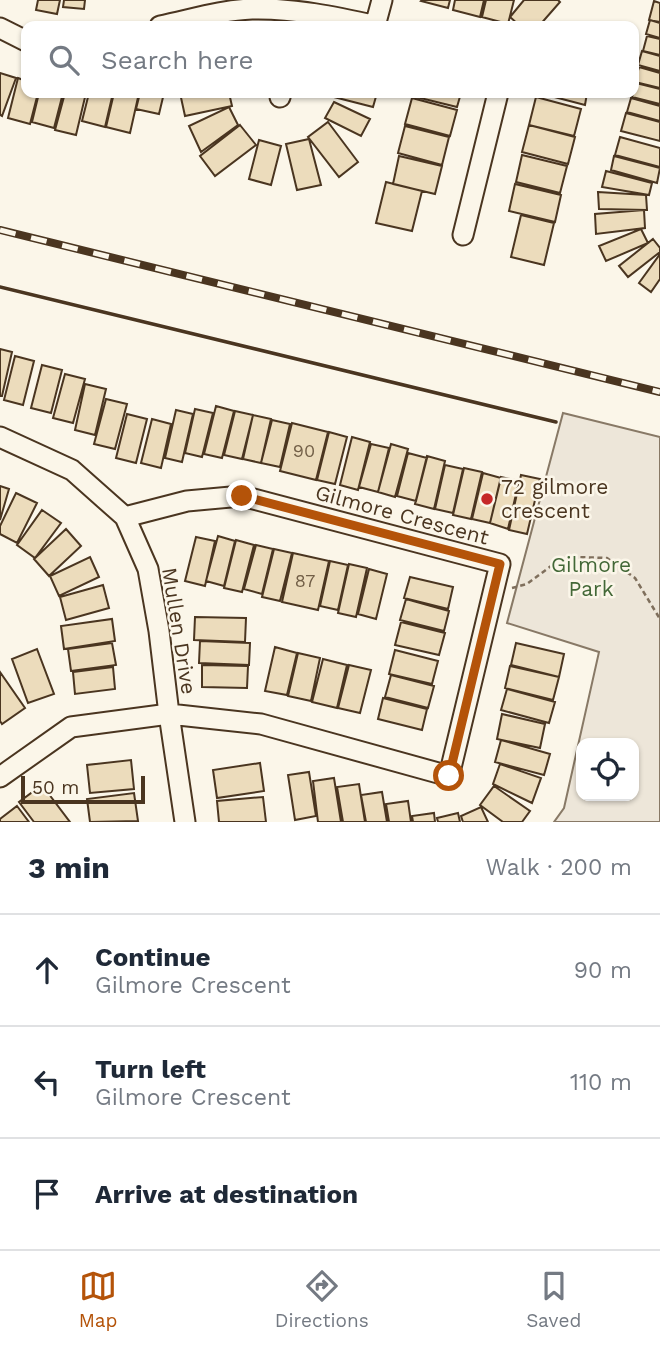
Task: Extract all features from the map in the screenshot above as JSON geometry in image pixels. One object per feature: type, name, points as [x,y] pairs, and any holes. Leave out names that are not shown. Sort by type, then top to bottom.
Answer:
[{"type":"street","points":[[377,21],[382,0]]},
{"type":"street","points":[[185,21],[252,9],[325,21]]},
{"type":"street","points":[[0,28],[21,38]]},
{"type":"street","points":[[463,236],[497,98]]},
{"type":"street","name":"Mullen Drive","points":[[0,437],[72,470],[125,517],[148,569],[185,822]]},
{"type":"street","name":"Gilmore Crescent","points":[[125,517],[187,501],[242,496],[500,564],[449,776],[261,724],[169,714]]},
{"type":"street","points":[[0,777],[71,727],[169,714]]},
{"type":"path","points":[[509,589],[527,584],[551,566],[576,556],[607,558],[635,578],[660,619]]},
{"type":"green space","name":"Gilmore Park","points":[[563,413],[660,437],[660,822],[554,822],[564,808],[576,755],[576,801],[639,801],[639,738],[580,738],[599,652],[507,623]]},
{"type":"building","points":[[38,0],[60,0],[57,14],[36,10]]},
{"type":"building","points":[[64,0],[85,0],[84,9],[63,7]]},
{"type":"building","points":[[422,0],[450,0],[448,8]]},
{"type":"building","points":[[455,0],[484,0],[480,17],[453,10]]},
{"type":"building","points":[[486,0],[514,0],[509,21],[482,17]]},
{"type":"building","points":[[524,0],[560,2],[543,21],[514,21],[510,17]]},
{"type":"building","points":[[654,1],[660,3],[660,22],[649,20]]},
{"type":"building","points":[[650,20],[660,23],[660,38],[646,34]]},
{"type":"building","points":[[647,36],[660,39],[660,55],[643,51]]},
{"type":"building","points":[[642,51],[660,56],[660,71],[639,65]]},
{"type":"building","points":[[639,67],[660,73],[660,88],[639,83]]},
{"type":"building","points":[[0,73],[16,78],[2,116],[0,115]]},
{"type":"building","points":[[18,78],[21,79],[21,98],[37,98],[30,124],[8,118]]},
{"type":"building","points":[[639,84],[660,89],[660,104],[636,98],[639,98]]},
{"type":"building","points":[[38,98],[62,98],[54,128],[32,122]]},
{"type":"building","points":[[64,98],[85,98],[76,135],[55,130]]},
{"type":"building","points":[[88,98],[112,98],[105,127],[82,121]]},
{"type":"building","points":[[113,98],[138,98],[130,133],[106,127]]},
{"type":"building","points":[[139,98],[163,98],[159,114],[136,109]]},
{"type":"building","points":[[181,98],[230,98],[232,106],[185,116]]},
{"type":"building","points":[[338,98],[376,98],[373,107]]},
{"type":"building","points":[[412,98],[457,110],[450,136],[405,124]]},
{"type":"building","points":[[420,98],[460,98],[457,107]]},
{"type":"building","points":[[536,98],[581,109],[574,136],[529,125]]},
{"type":"building","points":[[558,98],[586,98],[585,105]]},
{"type":"building","points":[[631,98],[660,106],[660,121],[627,112]]},
{"type":"building","points":[[334,102],[370,119],[361,136],[325,118]]},
{"type":"building","points":[[229,107],[238,125],[201,152],[189,126]]},
{"type":"building","points":[[626,113],[660,122],[660,141],[621,131]]},
{"type":"building","points":[[328,122],[358,162],[339,177],[308,137]]},
{"type":"building","points":[[240,125],[256,145],[215,176],[200,156]]},
{"type":"building","points":[[529,125],[575,137],[568,164],[522,152]]},
{"type":"building","points":[[405,126],[449,137],[442,165],[398,153]]},
{"type":"building","points":[[620,137],[660,148],[660,167],[615,155]]},
{"type":"building","points":[[309,139],[321,185],[297,190],[286,144]]},
{"type":"building","points":[[259,140],[281,146],[271,185],[249,179]]},
{"type":"building","points":[[522,155],[567,166],[560,193],[516,182]]},
{"type":"building","points":[[399,156],[442,166],[435,194],[393,184]]},
{"type":"building","points":[[614,156],[660,168],[657,183],[611,170]]},
{"type":"building","points":[[606,171],[652,183],[649,195],[602,187]]},
{"type":"building","points":[[386,182],[422,191],[412,231],[376,223]]},
{"type":"building","points":[[515,184],[561,195],[555,222],[509,211]]},
{"type":"building","points":[[598,192],[646,195],[647,210],[599,209]]},
{"type":"building","points":[[644,210],[645,228],[596,234],[595,214]]},
{"type":"building","points":[[521,215],[554,223],[544,265],[511,257]]},
{"type":"building","points":[[641,229],[648,243],[606,261],[599,246]]},
{"type":"building","points":[[653,239],[660,252],[628,277],[619,266]]},
{"type":"building","points":[[660,254],[660,279],[651,292],[639,283]]},
{"type":"building","points":[[0,349],[12,352],[2,396],[0,396]]},
{"type":"building","points":[[15,356],[34,361],[23,405],[4,400]]},
{"type":"building","points":[[42,365],[62,370],[51,413],[31,408]]},
{"type":"building","points":[[65,374],[85,379],[73,423],[53,418]]},
{"type":"building","points":[[85,384],[106,389],[95,435],[75,430]]},
{"type":"building","points":[[106,399],[127,404],[115,449],[94,444]]},
{"type":"building","points":[[216,406],[234,411],[222,458],[204,454]]},
{"type":"building","points":[[195,409],[213,413],[202,457],[185,453]]},
{"type":"building","points":[[176,410],[193,414],[182,462],[165,458]]},
{"type":"building","points":[[235,411],[253,415],[242,459],[224,455]]},
{"type":"building","points":[[127,414],[147,419],[136,463],[116,458]]},
{"type":"building","points":[[253,415],[271,419],[261,463],[243,459]]},
{"type":"building","points":[[152,419],[171,424],[161,468],[141,463]]},
{"type":"building","points":[[272,420],[290,424],[280,467],[261,463]]},
{"type":"building","points":[[292,423],[328,432],[316,480],[280,471]]},
{"type":"building","points":[[329,432],[347,437],[335,484],[317,480]]},
{"type":"building","points":[[352,437],[370,442],[358,490],[340,485]]},
{"type":"building","points":[[371,444],[389,448],[378,492],[359,487]]},
{"type":"building","points":[[391,444],[408,449],[395,497],[378,492]]},
{"type":"building","points":[[408,453],[427,458],[416,501],[397,496]]},
{"type":"building","points":[[427,456],[445,461],[434,509],[415,504]]},
{"type":"building","points":[[445,465],[463,469],[453,513],[435,509]]},
{"type":"building","points":[[464,468],[482,472],[471,519],[453,515]]},
{"type":"building","name":"72 gilmore crescent","points":[[483,473],[501,478],[490,523],[472,519]]},
{"type":"building","points":[[521,475],[540,479],[527,534],[509,530]]},
{"type":"building","points":[[501,477],[519,481],[508,529],[490,523]]},
{"type":"building","points":[[0,486],[9,489],[0,520]]},
{"type":"building","points":[[16,493],[37,503],[17,543],[0,534],[0,526]]},
{"type":"building","points":[[42,510],[61,523],[35,558],[17,545]]},
{"type":"building","points":[[66,529],[81,546],[49,576],[34,559]]},
{"type":"building","points":[[218,536],[235,541],[224,586],[206,581]]},
{"type":"building","points":[[196,537],[215,541],[205,586],[185,581]]},
{"type":"building","points":[[236,540],[254,545],[242,592],[224,588]]},
{"type":"building","points":[[256,545],[273,549],[262,594],[244,589]]},
{"type":"building","points":[[274,549],[292,553],[280,601],[262,597]]},
{"type":"building","points":[[293,553],[329,561],[318,610],[282,602]]},
{"type":"building","points":[[90,557],[99,577],[59,596],[50,576]]},
{"type":"building","points":[[330,561],[348,565],[338,610],[320,606]]},
{"type":"building","points":[[349,564],[367,568],[356,617],[338,613]]},
{"type":"building","points":[[369,569],[387,574],[376,619],[358,614]]},
{"type":"building","points":[[410,577],[453,587],[448,609],[404,598]]},
{"type":"building","points":[[103,585],[109,608],[66,620],[60,597]]},
{"type":"building","points":[[406,599],[449,611],[444,631],[400,620]]},
{"type":"building","points":[[195,617],[246,618],[245,642],[194,640]]},
{"type":"building","points":[[112,619],[115,641],[64,649],[61,626]]},
{"type":"building","points":[[401,622],[445,633],[439,655],[395,645]]},
{"type":"building","points":[[200,641],[250,643],[249,665],[199,663]]},
{"type":"building","points":[[112,643],[116,665],[71,671],[68,649]]},
{"type":"building","points":[[516,643],[564,654],[559,677],[511,665]]},
{"type":"building","points":[[275,647],[297,653],[287,695],[265,691]]},
{"type":"building","points":[[37,649],[54,694],[28,703],[12,659]]},
{"type":"building","points":[[395,650],[438,661],[432,684],[389,674]]},
{"type":"building","points":[[298,653],[320,658],[311,701],[288,696]]},
{"type":"building","points":[[323,659],[347,665],[337,708],[312,702]]},
{"type":"building","points":[[202,665],[248,666],[247,688],[202,687]]},
{"type":"building","points":[[349,665],[371,670],[360,713],[338,708]]},
{"type":"building","points":[[510,666],[559,677],[553,700],[505,688]]},
{"type":"building","points":[[113,667],[115,689],[75,694],[73,672]]},
{"type":"building","points":[[0,672],[25,708],[2,724],[0,721]]},
{"type":"building","points":[[391,675],[434,686],[428,708],[385,697]]},
{"type":"building","points":[[507,689],[555,702],[549,723],[501,710]]},
{"type":"building","points":[[383,698],[427,709],[422,730],[378,719]]},
{"type":"building","points":[[502,714],[545,724],[540,748],[497,739]]},
{"type":"building","points":[[501,740],[550,754],[544,775],[495,762]]},
{"type":"building","points":[[131,760],[134,789],[90,793],[87,765]]},
{"type":"building","points":[[260,763],[264,791],[217,798],[213,770]]},
{"type":"building","points":[[500,764],[541,778],[532,803],[493,784]]},
{"type":"building","points":[[309,772],[316,816],[295,820],[288,775]]},
{"type":"building","points":[[334,778],[341,822],[318,822],[313,781]]},
{"type":"building","points":[[359,784],[365,822],[343,822],[337,787]]},
{"type":"building","points":[[42,785],[70,822],[34,822],[19,802]]},
{"type":"building","points":[[494,786],[530,811],[522,822],[503,822],[480,805]]},
{"type":"building","points":[[382,792],[387,822],[366,822],[361,795]]},
{"type":"building","points":[[134,793],[138,821],[90,822],[87,799]]},
{"type":"building","points":[[263,797],[266,822],[219,822],[217,801]]},
{"type":"building","points":[[408,801],[411,822],[389,822],[386,804]]},
{"type":"building","points":[[17,806],[29,822],[0,822],[0,819]]},
{"type":"building","points":[[481,807],[488,822],[463,822],[461,816]]},
{"type":"building","points":[[434,813],[435,822],[413,822],[412,816]]},
{"type":"building","points":[[458,813],[460,822],[438,822],[437,818]]},
{"type":"railway","points":[[0,230],[660,392]]},
{"type":"wall","points":[[0,287],[556,422]]},
{"type":"place","name":"72 gilmore crescent","points":[[487,499]]},
{"type":"route","points":[[242,496],[500,564],[449,776]]}]
